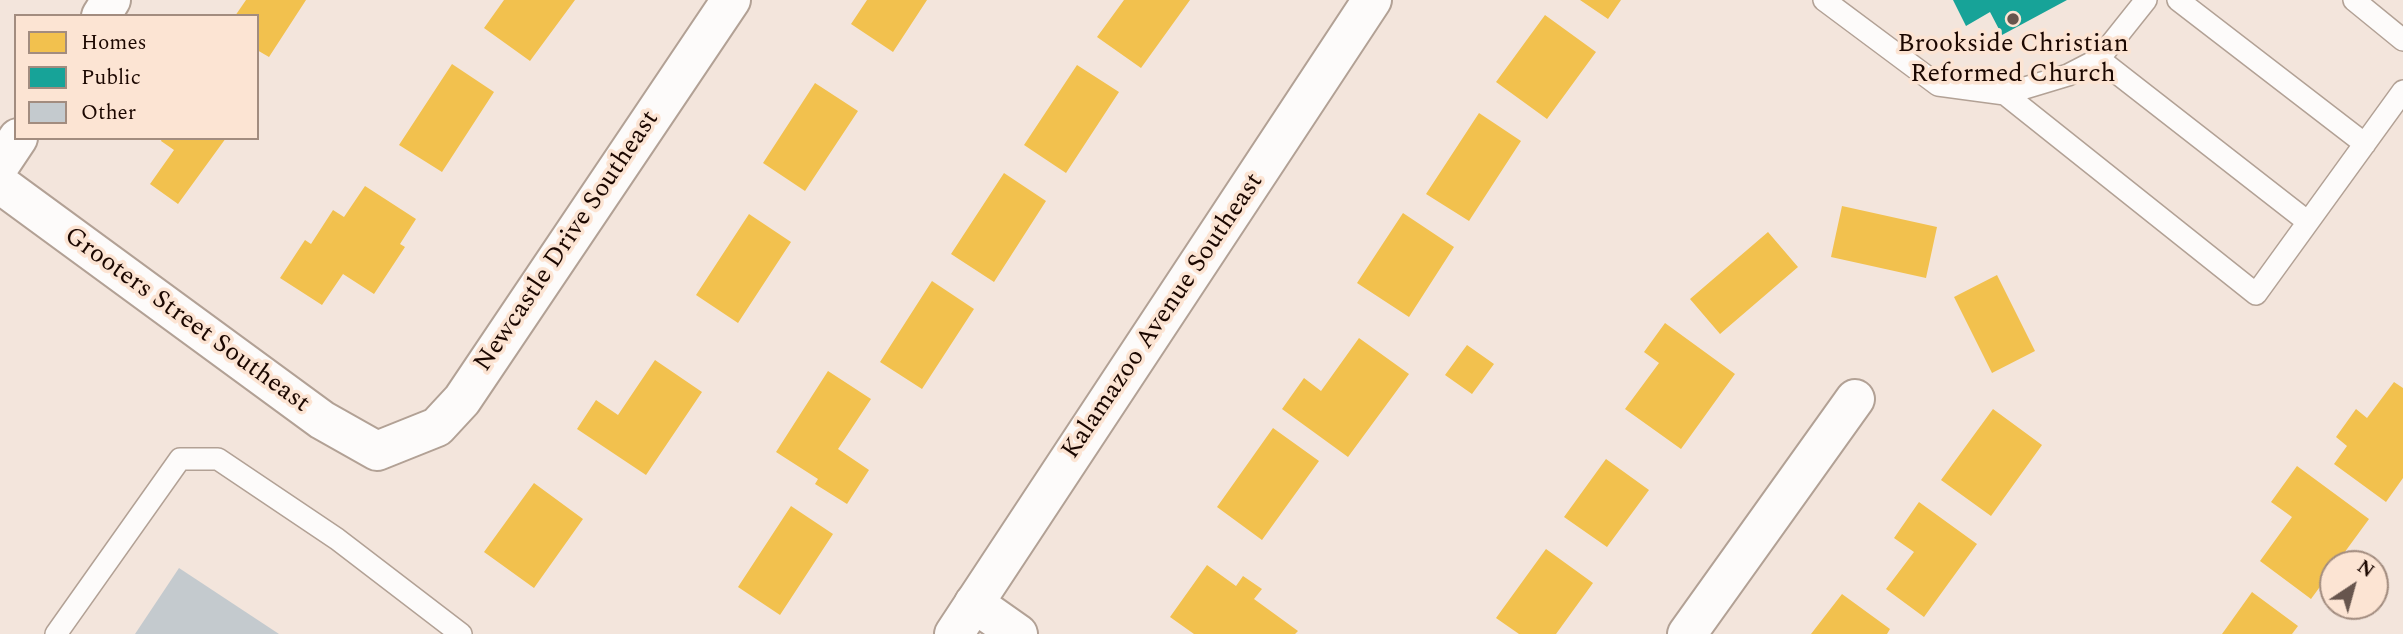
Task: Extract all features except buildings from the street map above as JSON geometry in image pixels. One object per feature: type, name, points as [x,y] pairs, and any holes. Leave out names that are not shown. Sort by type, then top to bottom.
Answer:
[{"type":"street","name":"Newcastle Drive Southeast","points":[[377,451],[437,427],[462,400],[732,0]]},
{"type":"street","name":"Kalamazoo Avenue Southeast","points":[[954,634],[1373,0]]},
{"type":"street","points":[[0,166],[17,140]]},
{"type":"street","name":"Grooters Street Southeast","points":[[0,184],[323,420],[377,451]]},
{"type":"street","points":[[1687,634],[1855,398]]},
{"type":"street","points":[[974,603],[1018,634]]},
{"type":"lane","points":[[1824,0],[1938,85],[2005,94],[2068,75],[2099,59],[2146,0]]},
{"type":"lane","points":[[2178,0],[2365,144]]},
{"type":"lane","points":[[2354,0],[2403,40]]},
{"type":"lane","points":[[2099,59],[2308,222]]},
{"type":"lane","points":[[2005,94],[2256,294],[2403,91]]},
{"type":"lane","points":[[55,634],[180,459],[218,459],[337,539],[461,634]]},
{"type":"place","name":"Brookside Christian Reformed Church","points":[[2013,19]]}]
